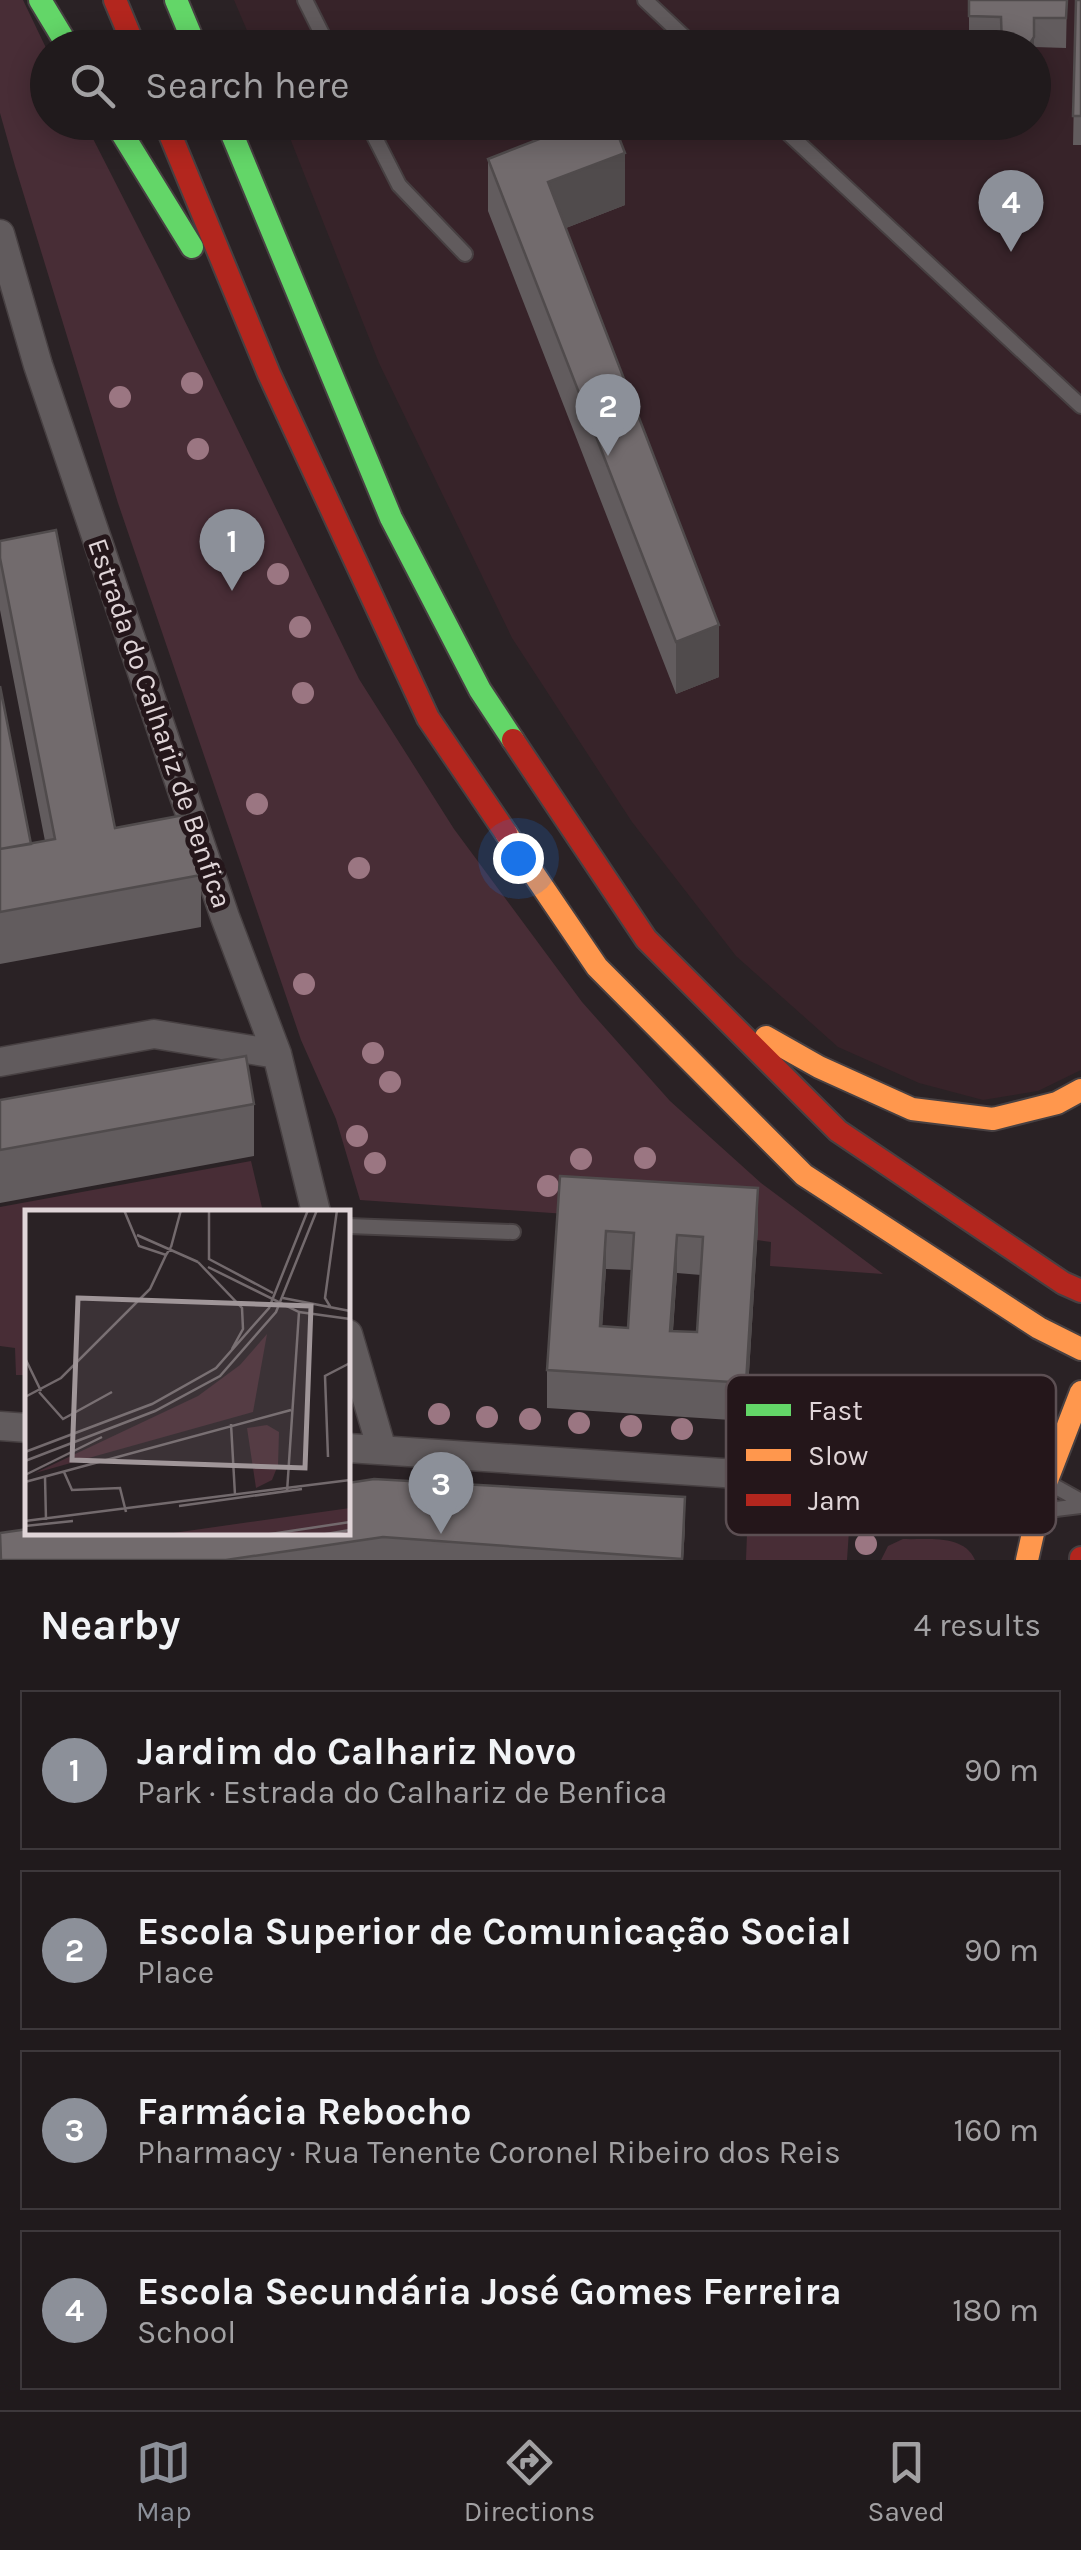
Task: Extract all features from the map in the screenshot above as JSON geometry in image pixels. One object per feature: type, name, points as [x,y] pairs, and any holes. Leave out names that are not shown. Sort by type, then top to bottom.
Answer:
[{"type":"main road","points":[[40,0],[58,30]]},
{"type":"main road","points":[[115,0],[127,30]]},
{"type":"main road","points":[[176,0],[188,30]]},
{"type":"main road","points":[[126,140],[269,374]]},
{"type":"main road","points":[[173,140],[269,374],[428,718],[597,967],[804,1175],[1038,1328],[1081,1348]]},
{"type":"main road","points":[[234,140],[391,518],[480,690],[646,940],[838,1131],[1081,1292]]},
{"type":"main road","points":[[711,1006],[819,1067],[912,1109],[992,1120],[1057,1103],[1081,1090]]},
{"type":"main road","points":[[1056,1450],[1080,1394]]},
{"type":"main road","points":[[1028,1560],[1031,1535]]},
{"type":"street","name":"Estrada do Calhariz de Benfica","points":[[0,234],[63,439],[226,917],[278,1054],[316,1210]]},
{"type":"street","points":[[0,1062],[154,1034],[278,1054]]},
{"type":"street","points":[[350,1341],[382,1450]]},
{"type":"street","points":[[0,1426],[25,1428]]},
{"type":"street","points":[[350,1448],[726,1473]]},
{"type":"lane","points":[[305,0],[320,30]]},
{"type":"lane","points":[[645,0],[677,30]]},
{"type":"lane","points":[[376,140],[399,185],[465,254]]},
{"type":"lane","points":[[795,140],[1081,406]]},
{"type":"lane","points":[[350,1226],[513,1232]]},
{"type":"lane","points":[[1056,1488],[1081,1504]]},
{"type":"lane","points":[[1056,1508],[1081,1504]]},
{"type":"shaded area","points":[[0,0],[23,0],[37,30],[30,30],[30,140],[94,140],[359,679],[454,829],[582,1002],[670,1101],[761,1183],[883,1274],[770,1266],[771,1242],[757,1240],[758,1227],[360,1200],[336,1119],[301,1040],[118,503],[0,113]]},
{"type":"shaded area","points":[[234,0],[1081,0],[1081,1070],[1038,1091],[983,1100],[919,1083],[838,1047],[736,956],[632,822],[512,638],[379,363],[291,140],[1051,140],[1051,30],[247,30]]},
{"type":"shaded area","points":[[251,1161],[263,1210],[25,1210],[25,1375],[16,1375],[15,1348],[0,1346],[0,1207]]},
{"type":"shaded area","points":[[747,1535],[849,1535],[847,1560],[746,1560]]},
{"type":"shaded area","points":[[903,1539],[954,1542],[975,1560],[881,1560],[888,1546]]},
{"type":"building","points":[[969,0],[1067,0],[1066,18],[1034,18],[1034,30],[1001,30],[1001,17],[969,16]]},
{"type":"building","points":[[1076,0],[1081,0],[1081,116],[1073,116]]},
{"type":"building","points":[[537,140],[620,140],[625,153],[548,182],[719,625],[676,642],[488,159]]},
{"type":"building","points":[[56,530],[115,828],[189,814],[201,875],[0,912],[0,849],[55,839],[0,558],[0,541]]},
{"type":"building","points":[[0,686],[31,844],[0,849]]},
{"type":"building","points":[[246,1056],[254,1104],[0,1150],[0,1100]]},
{"type":"building","points":[[560,1176],[758,1188],[746,1375],[726,1375],[726,1382],[547,1370]],"holes":[[[606,1231],[634,1233],[628,1328],[600,1326]],[[677,1235],[703,1237],[697,1332],[670,1331]]]},
{"type":"building","points":[[374,1479],[685,1497],[682,1559],[383,1537],[226,1560],[1,1560],[0,1533],[25,1529],[25,1535],[350,1535],[350,1483]]},
{"type":"traffic: fast","points":[[40,0],[58,30]]},
{"type":"traffic: fast","points":[[176,0],[188,30]]},
{"type":"traffic: fast","points":[[126,140],[192,247]]},
{"type":"traffic: fast","points":[[234,140],[391,518],[480,690],[513,740]]},
{"type":"traffic: slow","points":[[506,833],[597,967],[804,1175],[1039,1328],[1081,1349]]},
{"type":"traffic: slow","points":[[766,1037],[819,1067],[912,1109],[993,1119],[1057,1103],[1081,1090]]},
{"type":"traffic: slow","points":[[1056,1457],[1081,1392]]},
{"type":"traffic: slow","points":[[1027,1560],[1033,1535]]},
{"type":"traffic: jam","points":[[115,0],[128,30]]},
{"type":"traffic: jam","points":[[172,140],[269,374],[428,718],[506,833]]},
{"type":"traffic: jam","points":[[513,740],[646,939],[838,1131],[1063,1283],[1081,1291]]},
{"type":"place","name":"Escola Secundária José Gomes Ferreira","points":[[1011,252]]},
{"type":"place","name":"Escola Superior de Comunicação Social","points":[[608,456]]},
{"type":"place","name":"Jardim do Calhariz Novo","points":[[232,591]]},
{"type":"place","name":"Farmácia Rebocho","points":[[441,1534]]}]
